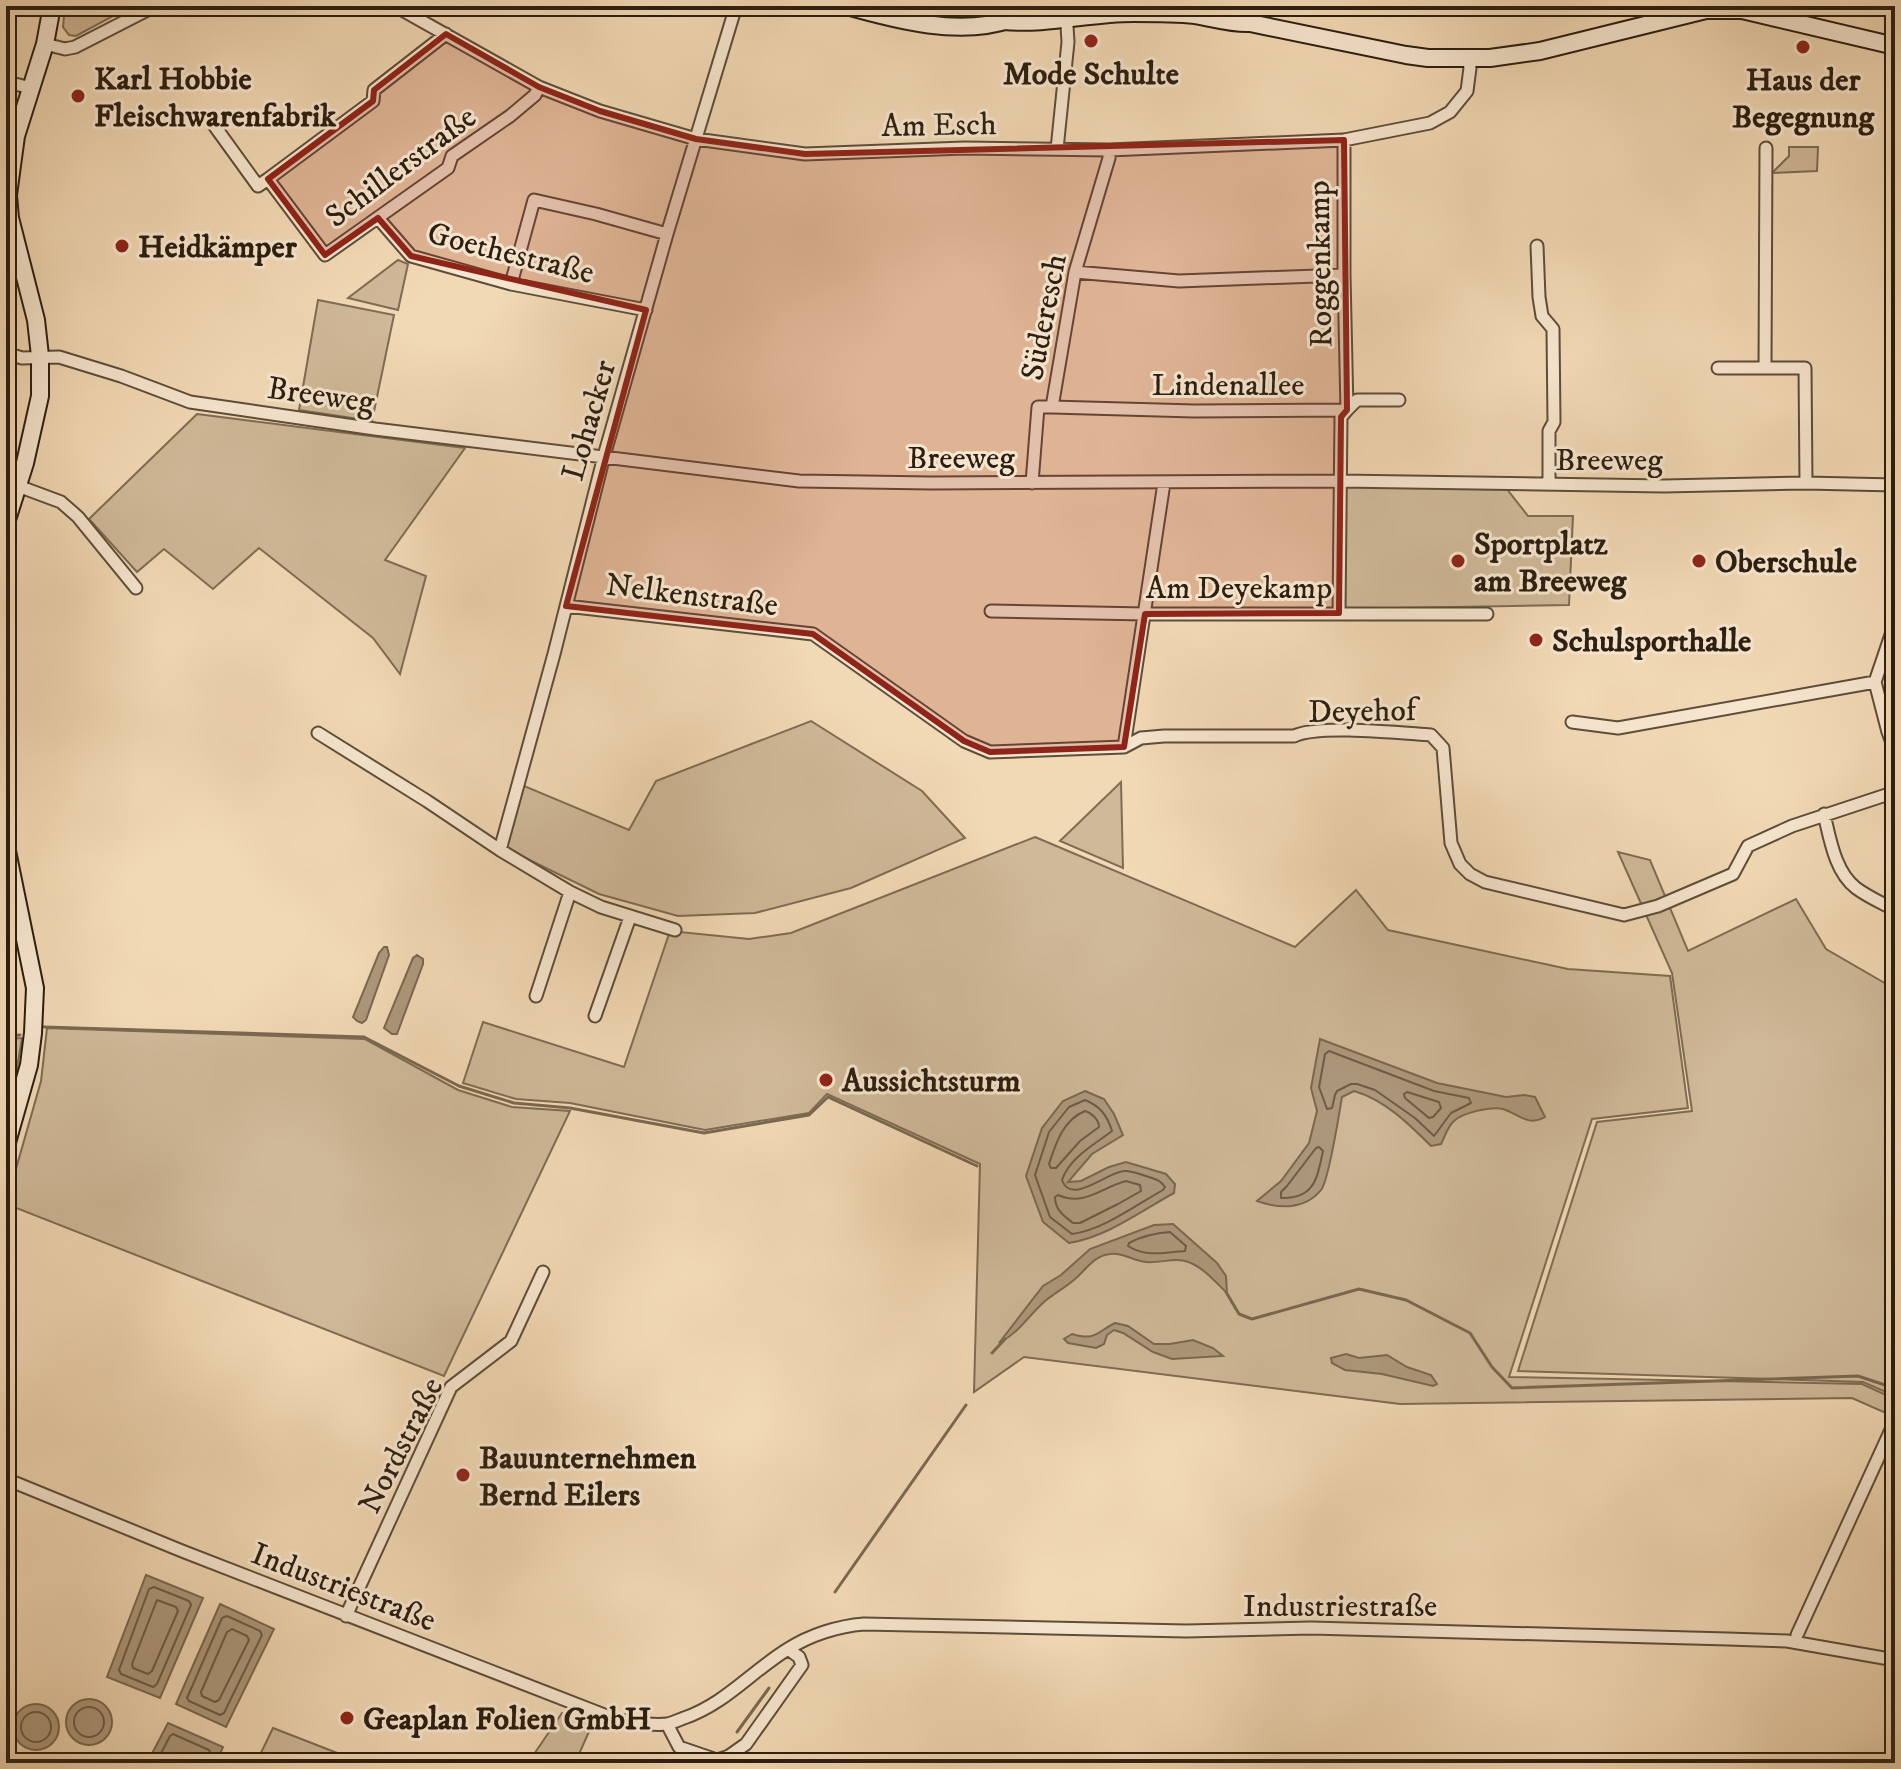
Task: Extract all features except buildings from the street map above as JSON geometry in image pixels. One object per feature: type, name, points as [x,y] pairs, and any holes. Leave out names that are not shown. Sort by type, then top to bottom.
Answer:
[{"type":"main road","points":[[6,523],[40,396],[36,320],[10,218],[8,195],[16,136],[45,44],[52,6]]},
{"type":"main road","points":[[847,6],[892,19],[960,26],[1006,14],[1025,23],[1111,6]]},
{"type":"main road","points":[[1184,6],[1251,14],[1406,55],[1490,58],[1540,51],[1706,10],[1724,9],[1762,14],[1895,46]]},
{"type":"main road","points":[[1066,15],[1163,13],[1237,23],[1251,14]]},
{"type":"main road","points":[[6,846],[9,878],[35,988],[29,1065],[6,1146]]},
{"type":"street","points":[[45,44],[65,49],[75,47],[155,6]]},
{"type":"street","name":"Am Esch","points":[[395,6],[539,87],[600,111],[696,139],[805,154],[964,148],[1109,150],[1344,140],[1430,123],[1450,112],[1467,91],[1468,58]]},
{"type":"street","name":"Lohacker","points":[[500,850],[604,456],[736,6]]},
{"type":"street","points":[[1057,149],[1068,42],[1066,15]]},
{"type":"street","points":[[268,179],[373,101],[374,90],[446,34]]},
{"type":"street","points":[[1895,39],[1895,46]]},
{"type":"street","points":[[6,85],[11,83],[31,88]]},
{"type":"street","name":"Schillerstraße","points":[[211,121],[258,186],[268,179],[325,255],[448,168],[452,156],[510,116],[535,95],[539,87]]},
{"type":"street","name":"Roggenkamp","points":[[1339,613],[1341,417],[1347,410],[1344,140]]},
{"type":"street","points":[[1765,368],[1766,148]]},
{"type":"street","name":"Süderesch","points":[[1032,483],[1038,407],[1052,407],[1075,272],[1109,150]]},
{"type":"street","points":[[511,284],[534,200],[667,234]]},
{"type":"street","name":"Goethestraße","points":[[378,218],[411,256],[511,284],[646,310]]},
{"type":"street","points":[[1537,246],[1542,316],[1553,329],[1554,422],[1549,431],[1549,484]]},
{"type":"street","points":[[1075,272],[1179,281],[1344,275]]},
{"type":"street","name":"Breeweg","points":[[6,353],[22,358],[59,357],[190,402],[375,429],[799,481],[1895,485]]},
{"type":"street","points":[[1718,368],[1805,368],[1806,483]]},
{"type":"street","name":"Lindenallee","points":[[1052,407],[1194,411],[1347,410],[1357,400],[1399,400]]},
{"type":"street","points":[[1124,747],[1164,483]]},
{"type":"street","points":[[18,486],[61,502],[78,517],[136,588]]},
{"type":"street","name":"Nelkenstraße","points":[[566,606],[813,634]]},
{"type":"street","name":"Am Deyekamp","points":[[991,611],[1487,614]]},
{"type":"street","points":[[1895,623],[1893,640],[1875,682],[1895,751]]},
{"type":"street","name":"Deyehof","points":[[813,634],[964,741],[990,752],[1124,747],[1141,738],[1164,736],[1294,736],[1302,732],[1337,731],[1431,735],[1443,748],[1451,843],[1460,864],[1470,874],[1485,882],[1624,915],[1658,906],[1733,874],[1748,846],[1792,826],[1895,792]]},
{"type":"street","points":[[1572,722],[1618,728],[1875,682]]},
{"type":"street","points":[[318,733],[570,892],[601,907],[675,930]]},
{"type":"street","points":[[1824,814],[1843,875],[1855,887],[1895,910]]},
{"type":"street","points":[[536,996],[570,892]]},
{"type":"street","points":[[595,1016],[630,917]]},
{"type":"street","name":"Nordstraße","points":[[346,1616],[451,1387],[511,1341],[543,1272]]},
{"type":"street","points":[[1797,1635],[1895,1421]]},
{"type":"street","name":"Industriestraße","points":[[6,1479],[346,1616],[617,1720],[640,1723],[667,1724],[702,1712],[788,1649],[822,1632],[864,1624],[1186,1631],[1311,1628],[1787,1641],[1895,1660]]},
{"type":"street","points":[[667,1724],[679,1747],[717,1760],[727,1760],[746,1744],[802,1665],[799,1657],[788,1649]]},
{"type":"highlighted area","points":[[446,34],[539,87],[600,111],[696,139],[805,154],[1344,140],[1347,410],[1341,417],[1339,613],[1145,614],[1124,747],[990,752],[964,741],[813,634],[566,606],[646,310],[411,256],[378,218],[325,255],[268,179],[373,101],[374,90]]},
{"type":"shaded area","points":[[65,6],[114,6],[115,15],[76,36],[69,35],[63,27]]},
{"type":"shaded area","points":[[1789,147],[1818,147],[1817,171],[1772,173],[1789,156]]},
{"type":"shaded area","points":[[398,260],[408,264],[398,310],[348,298]]},
{"type":"shaded area","points":[[318,300],[394,315],[372,421],[299,410]]},
{"type":"shaded area","points":[[197,414],[465,448],[385,560],[426,576],[400,674],[373,638],[259,548],[213,589],[164,549],[137,572],[89,519]]},
{"type":"shaded area","name":"Sportplatz am Breeweg","points":[[1345,485],[1506,488],[1528,516],[1573,516],[1569,605],[1345,609]]},
{"type":"shaded area","points":[[811,721],[922,791],[965,838],[851,888],[755,913],[678,916],[599,894],[505,848],[522,785],[629,830],[656,781]]},
{"type":"shaded area","points":[[1121,782],[1123,868],[1060,841]]},
{"type":"shaded area","points":[[1035,837],[1295,947],[1356,890],[1388,930],[1568,969],[1670,976],[1688,1108],[1592,1119],[1509,1377],[1862,1384],[1895,1399],[1888,1414],[1852,1398],[1400,1404],[1024,1357],[974,1392],[980,1164],[827,1094],[809,1113],[705,1130],[570,1103],[516,1099],[463,1083],[483,1022],[624,1067],[670,931],[749,939],[791,933]]},
{"type":"shaded area","points":[[1618,852],[1650,860],[1688,951],[1796,899],[1826,949],[1895,989],[1895,1396],[1863,1382],[1518,1371],[1597,1122],[1692,1111],[1672,973]]},
{"type":"shaded area","points":[[47,1028],[365,1039],[458,1090],[512,1107],[570,1111],[444,1376],[6,1204],[41,1081]]},
{"type":"shaded area","points":[[22,1038],[11,1105],[6,1120],[6,1039]]},
{"type":"shaded area","points":[[562,1713],[592,1725],[575,1763],[528,1763]]},
{"type":"shaded area","points":[[273,1728],[363,1763],[256,1763]]},
{"type":"water","points":[[384,947],[387,947],[389,955],[366,1020],[362,1023],[353,1017]]},
{"type":"water","points":[[417,955],[423,959],[423,964],[397,1034],[392,1034],[384,1028],[413,958]]},
{"type":"water","points":[[1320,1039],[1437,1083],[1506,1097],[1535,1097],[1545,1117],[1534,1121],[1503,1109],[1477,1111],[1454,1121],[1441,1144],[1431,1146],[1386,1107],[1354,1091],[1342,1097],[1324,1184],[1315,1197],[1291,1206],[1257,1201],[1281,1181],[1309,1143],[1317,1111],[1311,1088]]},
{"type":"water","points":[[1085,1091],[1104,1099],[1123,1135],[1092,1154],[1068,1182],[1081,1181],[1126,1162],[1166,1174],[1175,1184],[1174,1193],[1123,1222],[1097,1235],[1069,1243],[1043,1222],[1026,1176],[1042,1128],[1063,1101]]},
{"type":"water","points":[[1173,1224],[1217,1263],[1226,1276],[1227,1293],[1192,1263],[1177,1260],[1146,1262],[1119,1254],[1104,1255],[1045,1301],[1018,1329],[999,1343],[1043,1286],[1061,1275],[1090,1249],[1154,1225]]},
{"type":"water","points":[[1115,1323],[1128,1326],[1154,1344],[1193,1340],[1223,1356],[1172,1359],[1114,1330],[1107,1335],[1104,1344],[1096,1348],[1068,1343],[1064,1339],[1072,1334],[1091,1336]]},
{"type":"water","points":[[1346,1354],[1359,1358],[1387,1355],[1407,1367],[1431,1375],[1437,1384],[1433,1386],[1382,1374],[1345,1370],[1332,1363],[1331,1358]]},
{"type":"water","points":[[146,1575],[203,1598],[160,1698],[107,1677]]},
{"type":"water","points":[[220,1604],[274,1629],[226,1727],[176,1704]]},
{"type":"water","points":[[89,1699],[105,1706],[112,1722],[105,1738],[89,1745],[73,1738],[66,1722],[73,1706]]},
{"type":"water","points":[[36,1704],[52,1711],[59,1727],[52,1743],[36,1750],[20,1743],[13,1727],[20,1711]]},
{"type":"water","points":[[168,1723],[223,1747],[216,1763],[147,1763]]},
{"type":"waterway","points":[[44,1027],[364,1037],[459,1086],[514,1103],[570,1108],[704,1133],[809,1115],[828,1097],[977,1166]]},
{"type":"waterway","points":[[6,1036],[20,1035]]},
{"type":"waterway","points":[[1226,1292],[1239,1314],[1252,1319],[1359,1289],[1406,1300],[1470,1333],[1492,1367],[1512,1388],[1858,1376],[1885,1385]]},
{"type":"waterway","points":[[992,1353],[1005,1339]]},
{"type":"waterway","points":[[835,1592],[966,1405]]},
{"type":"waterway","points":[[737,1732],[769,1688]]},
{"type":"place","name":"Mode Schulte","points":[[1091,41]]},
{"type":"place","name":"Haus der Begegnung","points":[[1803,47]]},
{"type":"place","name":"Karl Hobbie Fleischwarenfabrik","points":[[78,96]]},
{"type":"place","name":"Heidkämper","points":[[122,246]]},
{"type":"place","name":"Sportplatz am Breeweg","points":[[1458,561]]},
{"type":"place","name":"Oberschule","points":[[1699,561]]},
{"type":"place","name":"Schulsporthalle","points":[[1536,640]]},
{"type":"place","name":"Aussichtsturm","points":[[826,1080]]},
{"type":"place","name":"Bauunternehmen Bernd Eilers","points":[[463,1475]]},
{"type":"place","name":"Geaplan Folien GmbH","points":[[347,1718]]}]
